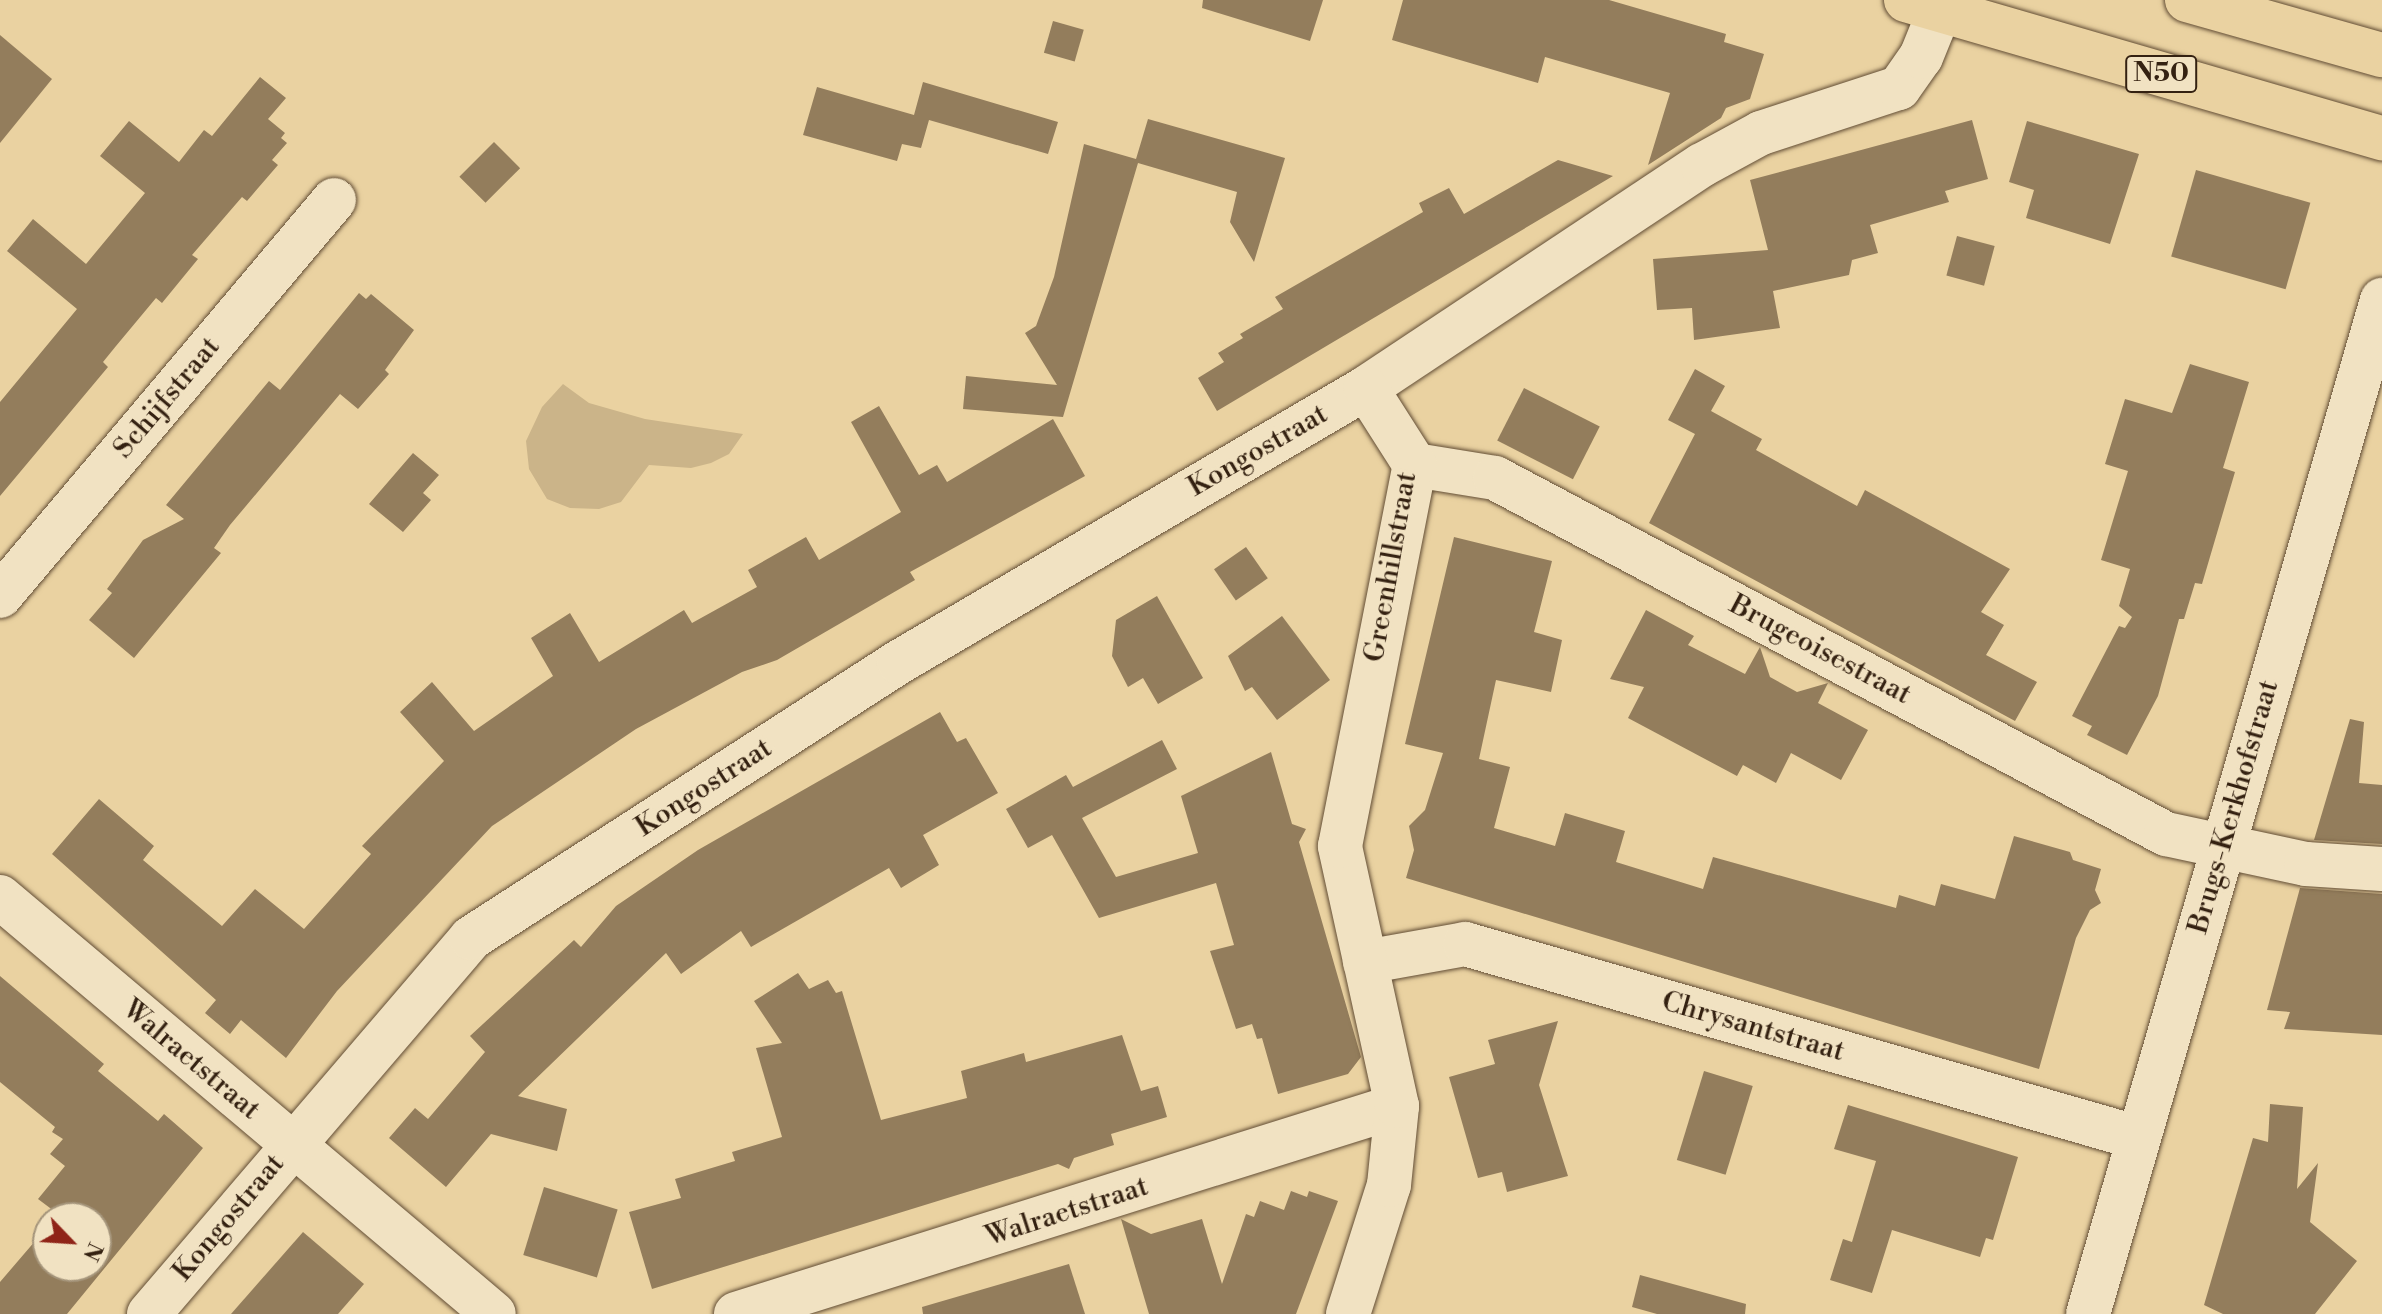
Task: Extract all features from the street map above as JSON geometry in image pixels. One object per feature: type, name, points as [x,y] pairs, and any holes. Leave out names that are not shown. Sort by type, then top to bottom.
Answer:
[{"type":"main road","points":[[2187,0],[2382,55]]},
{"type":"main road","name":"N50","points":[[1930,3],[2382,138]]},
{"type":"street","points":[[1366,388],[1702,165],[1761,133],[1899,88],[1921,57],[1930,3]]},
{"type":"street","name":"Schijfstraat","points":[[0,596],[334,200]]},
{"type":"street","name":"Brugs-Kerkhofstraat","points":[[2088,1314],[2382,300]]},
{"type":"street","name":"Greenhillstraat","points":[[1348,1314],[1389,1185],[1397,1106],[1340,846],[1415,465],[1366,388]]},
{"type":"street","name":"Kongostraat","points":[[149,1314],[291,1144],[471,938],[899,662],[1366,388]]},
{"type":"street","name":"Brugeoisestraat","points":[[1415,465],[1495,478],[2166,834],[2306,864],[2382,869]]},
{"type":"street","name":"Walraetstraat","points":[[0,897],[494,1314]]},
{"type":"street","name":"Chrysantstraat","points":[[1365,962],[1465,944],[2139,1138]]},
{"type":"street","name":"Walraetstraat","points":[[736,1314],[1397,1106]]},
{"type":"shaded area","points":[[563,384],[589,403],[645,419],[743,434],[729,454],[711,463],[691,468],[649,465],[621,502],[599,509],[570,508],[547,499],[529,469],[526,441],[542,407]]},
{"type":"building","points":[[1203,0],[1323,0],[1310,41],[1202,8]]},
{"type":"building","points":[[1403,0],[1609,0],[1726,34],[1724,42],[1764,54],[1750,99],[1726,108],[1721,118],[1648,165],[1670,93],[1545,57],[1538,83],[1392,40]]},
{"type":"building","points":[[1053,21],[1084,30],[1075,62],[1044,53]]},
{"type":"building","points":[[0,35],[52,79],[0,143]]},
{"type":"building","points":[[260,77],[286,98],[268,119],[285,133],[281,138],[287,143],[272,160],[278,165],[247,201],[242,197],[192,255],[198,259],[162,303],[156,298],[103,362],[108,367],[0,496],[0,402],[77,309],[7,251],[33,219],[86,264],[145,193],[100,156],[129,121],[179,162],[204,130],[212,136]]},
{"type":"building","points":[[923,82],[1058,122],[1048,154],[929,120],[921,148],[902,144],[897,161],[803,135],[817,87],[914,115]]},
{"type":"building","points":[[1148,119],[1285,158],[1254,262],[1230,222],[1237,192],[1138,163],[1063,417],[963,409],[966,376],[1057,385],[1025,333],[1036,326],[1054,277],[1084,144],[1136,159]]},
{"type":"building","points":[[1972,120],[1988,179],[1945,191],[1949,202],[1870,225],[1878,253],[1852,260],[1849,275],[1773,291],[1780,328],[1694,340],[1692,308],[1657,310],[1653,259],[1768,250],[1750,180]]},
{"type":"building","points":[[2027,121],[2139,154],[2110,244],[2026,218],[2034,190],[2009,182]]},
{"type":"building","points":[[494,142],[520,168],[486,203],[459,177]]},
{"type":"building","points":[[1558,160],[1613,176],[1217,411],[1198,378],[1224,362],[1218,353],[1243,338],[1240,334],[1283,309],[1275,297],[1423,212],[1419,203],[1449,188],[1464,214]]},
{"type":"building","points":[[2196,170],[2310,203],[2286,289],[2171,257]]},
{"type":"building","points":[[1957,236],[1995,246],[1984,286],[1946,276]]},
{"type":"building","points":[[359,293],[366,299],[371,294],[414,330],[385,370],[389,374],[358,409],[340,394],[230,525],[214,548],[221,553],[134,658],[89,620],[112,593],[107,589],[143,540],[184,519],[166,505],[269,381],[280,390]]},
{"type":"building","points":[[2190,364],[2249,382],[2223,468],[2235,472],[2202,584],[2195,583],[2184,619],[2179,619],[2158,696],[2127,755],[2087,735],[2092,726],[2072,716],[2119,626],[2125,628],[2132,617],[2119,606],[2130,569],[2101,560],[2128,471],[2105,464],[2125,399],[2172,413]]},
{"type":"building","points":[[1695,369],[1725,386],[1711,411],[1762,439],[1756,450],[1857,506],[1865,490],[2010,569],[1981,612],[2004,625],[1986,655],[2037,682],[2015,721],[1649,523],[1695,434],[1668,420]]},
{"type":"building","points":[[1524,388],[1600,427],[1573,479],[1497,441]]},
{"type":"building","points":[[879,406],[919,475],[937,465],[947,482],[1053,419],[1085,476],[910,572],[915,580],[777,660],[742,672],[636,729],[492,826],[337,991],[286,1058],[241,1020],[230,1034],[205,1013],[216,1000],[52,854],[99,799],[154,846],[143,860],[222,926],[255,889],[304,929],[371,854],[362,846],[444,761],[400,712],[432,682],[474,731],[553,676],[531,638],[570,613],[599,662],[684,610],[692,623],[757,587],[748,570],[806,537],[819,560],[901,512],[851,422]]},
{"type":"building","points":[[413,453],[439,475],[423,493],[431,500],[403,532],[369,504]]},
{"type":"building","points":[[1454,537],[1552,561],[1534,632],[1562,640],[1551,692],[1496,680],[1479,759],[1510,767],[1494,828],[1555,846],[1565,813],[1625,831],[1616,862],[1703,889],[1713,857],[1896,908],[1899,895],[1935,906],[1941,884],[1995,899],[2014,836],[2070,852],[2073,860],[2101,869],[2095,890],[2101,903],[2090,910],[2076,938],[2039,1069],[1406,878],[1414,850],[1409,826],[1425,810],[1443,753],[1405,744]]},
{"type":"building","points":[[1246,547],[1268,578],[1236,600],[1214,569]]},
{"type":"building","points":[[1157,596],[1203,678],[1158,704],[1143,678],[1128,687],[1112,656],[1116,620]]},
{"type":"building","points":[[1646,610],[1694,636],[1688,645],[1745,674],[1760,647],[1770,677],[1797,692],[1828,683],[1818,703],[1868,730],[1841,780],[1791,753],[1776,783],[1743,765],[1737,776],[1628,718],[1644,687],[1610,679]]},
{"type":"building","points":[[1282,616],[1330,680],[1277,720],[1252,687],[1245,691],[1228,656]]},
{"type":"building","points":[[940,712],[957,742],[966,738],[998,793],[923,835],[939,865],[901,888],[889,868],[751,947],[741,931],[681,974],[666,953],[518,1096],[567,1109],[557,1151],[491,1134],[446,1187],[389,1138],[415,1108],[428,1119],[485,1052],[470,1036],[574,940],[581,947],[616,906],[698,850]]},
{"type":"building","points":[[2350,719],[2364,722],[2359,783],[2382,785],[2382,844],[2314,840]]},
{"type":"building","points":[[1162,740],[1177,769],[1082,818],[1116,877],[1198,853],[1181,796],[1271,752],[1292,824],[1306,829],[1299,842],[1361,1057],[1348,1074],[1278,1094],[1262,1038],[1257,1039],[1252,1024],[1236,1029],[1210,951],[1234,945],[1216,883],[1099,918],[1052,835],[1028,848],[1006,809],[1066,775],[1073,787]]},
{"type":"building","points":[[2300,888],[2382,894],[2382,1035],[2284,1029],[2290,1012],[2267,1010]]},
{"type":"building","points":[[798,973],[809,989],[828,980],[836,993],[842,991],[881,1120],[967,1098],[961,1071],[1024,1053],[1026,1062],[1122,1035],[1141,1091],[1158,1086],[1167,1117],[1111,1134],[1114,1145],[1074,1158],[1069,1169],[1058,1164],[652,1289],[629,1212],[681,1198],[675,1179],[735,1161],[732,1152],[782,1137],[756,1048],[782,1043],[754,1001]]},
{"type":"building","points":[[0,976],[104,1064],[98,1071],[158,1121],[164,1114],[203,1148],[112,1259],[112,1202],[42,1202],[38,1199],[65,1166],[50,1154],[63,1139],[52,1132],[55,1127],[0,1082]]},
{"type":"building","points":[[1558,1021],[1539,1085],[1568,1176],[1507,1192],[1502,1172],[1478,1178],[1449,1077],[1495,1064],[1488,1040]]},
{"type":"building","points":[[1704,1071],[1753,1086],[1726,1175],[1677,1160]]},
{"type":"building","points":[[2270,1104],[2303,1107],[2297,1189],[2318,1163],[2310,1222],[2357,1261],[2315,1314],[2223,1314],[2204,1305],[2253,1138],[2268,1142]]},
{"type":"building","points":[[1848,1105],[2018,1157],[1993,1240],[1986,1238],[1980,1257],[1892,1230],[1872,1293],[1830,1280],[1843,1239],[1852,1242],[1876,1161],[1834,1149]]},
{"type":"building","points":[[544,1187],[618,1210],[597,1277],[523,1255]]},
{"type":"building","points":[[1291,1191],[1307,1197],[1309,1191],[1338,1201],[1296,1314],[1149,1314],[1121,1219],[1151,1234],[1202,1219],[1222,1284],[1246,1214],[1254,1217],[1260,1201],[1284,1210]]},
{"type":"building","points":[[303,1232],[364,1284],[338,1314],[231,1314]]},
{"type":"building","points":[[32,1245],[32,1282],[93,1282],[67,1314],[0,1314],[0,1282]]},
{"type":"building","points":[[1069,1264],[1085,1314],[923,1314],[922,1307]]},
{"type":"building","points":[[1640,1275],[1746,1304],[1745,1314],[1657,1314],[1632,1307]]}]
